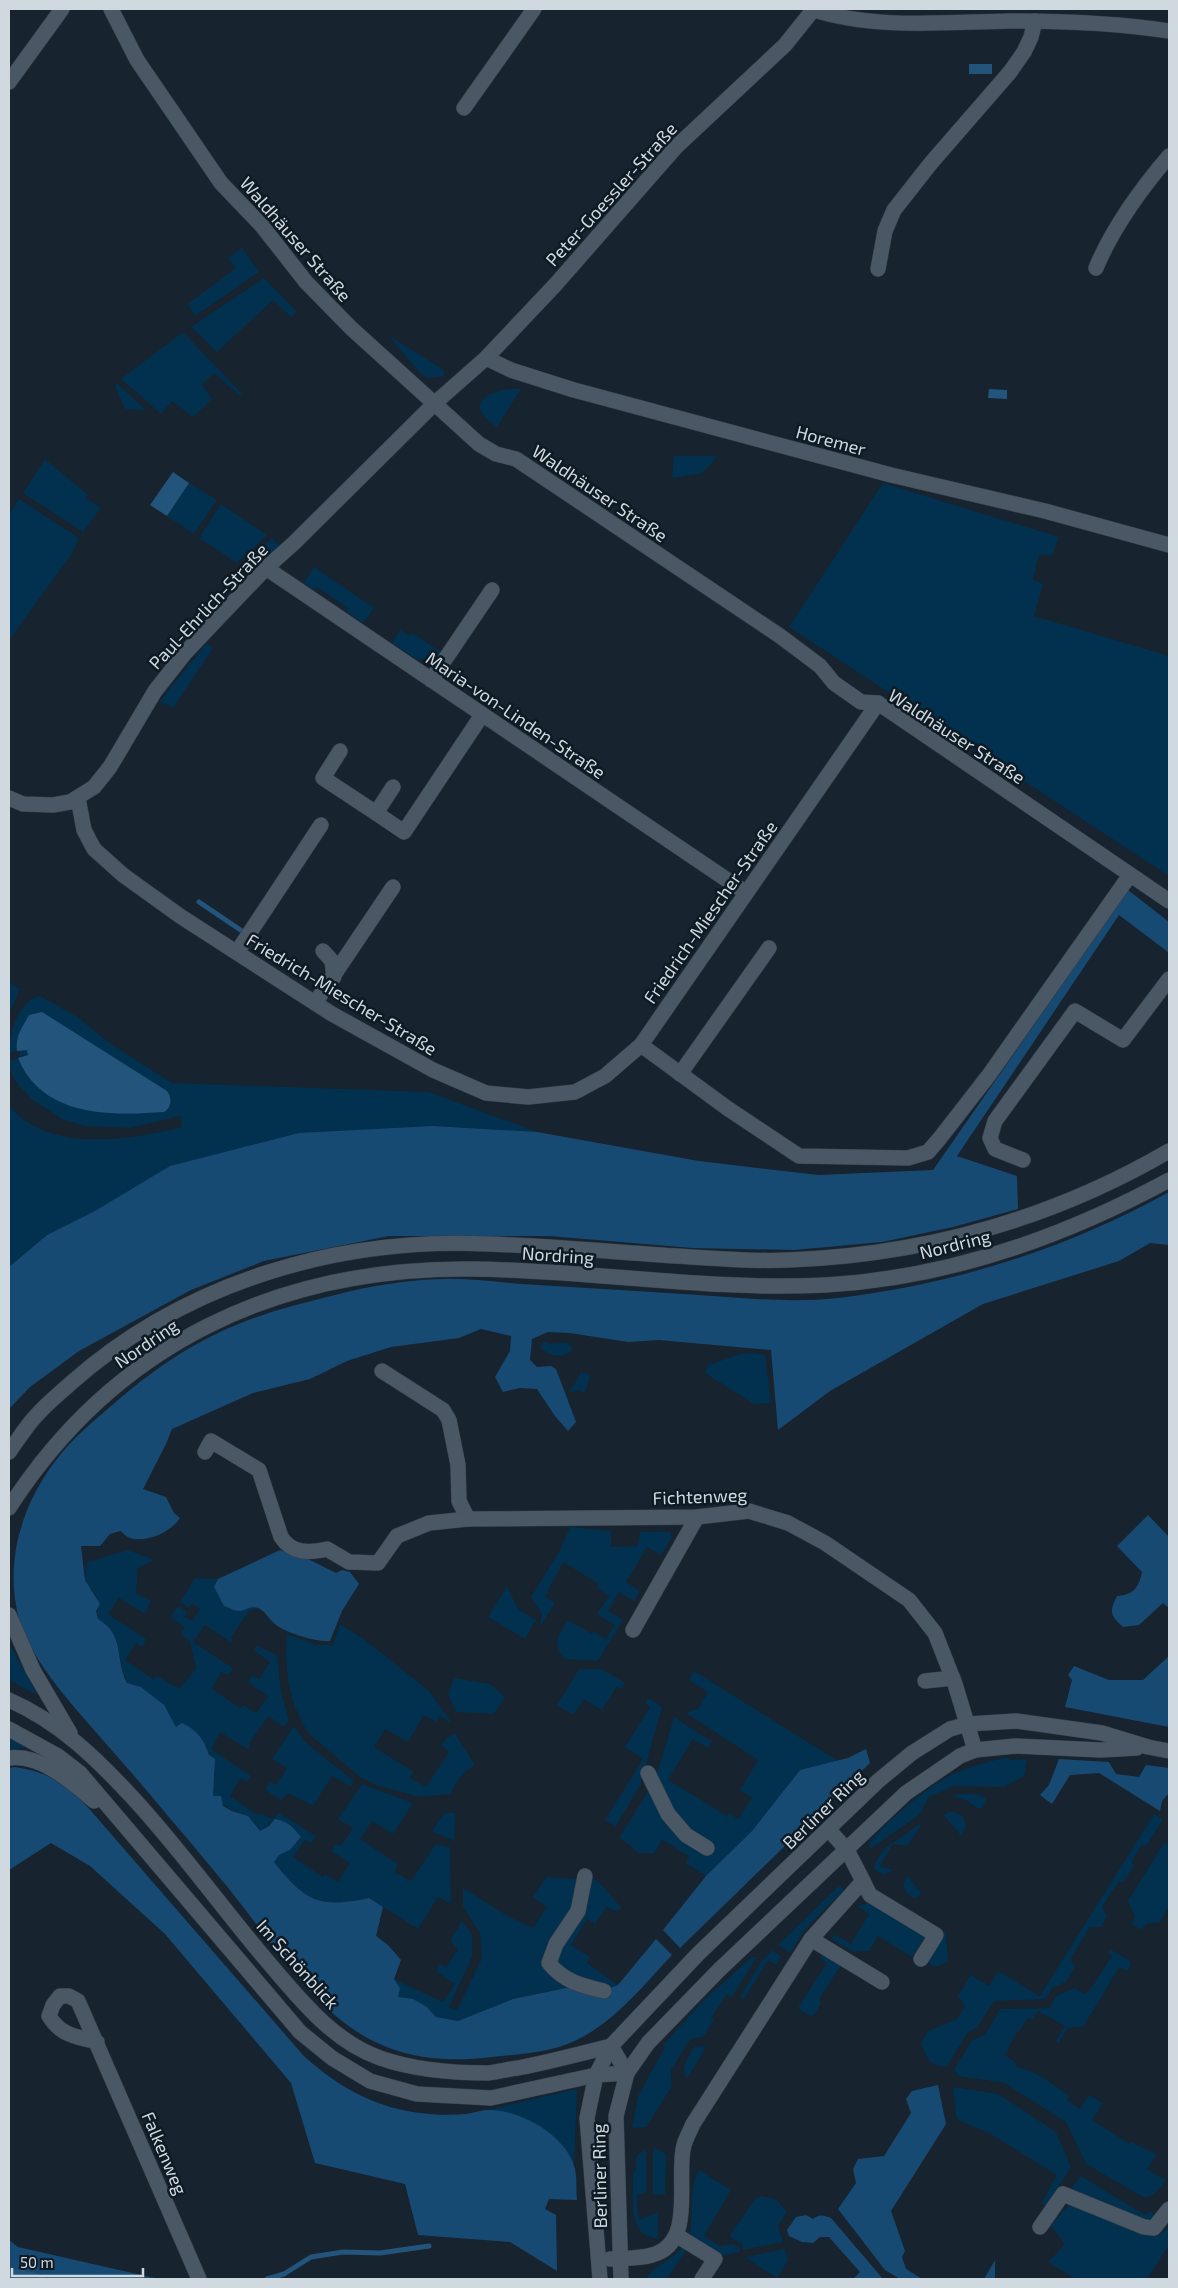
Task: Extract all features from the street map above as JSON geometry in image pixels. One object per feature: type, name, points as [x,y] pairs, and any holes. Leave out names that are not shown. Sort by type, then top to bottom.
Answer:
[{"type":"street","points":[[9,82],[62,9]]},
{"type":"street","name":"Waldhäuser Straße","points":[[111,9],[137,60],[221,183],[262,226],[306,282],[328,306],[417,390],[435,403],[479,444],[496,454],[516,459],[771,631],[820,666],[834,683],[861,702],[878,703],[1169,901]]},
{"type":"street","points":[[464,108],[534,9]]},
{"type":"street","points":[[812,9],[897,22],[1035,21],[1096,24],[1169,31]]},
{"type":"street","name":"Peter-Goessler-Straße","points":[[435,403],[486,358],[556,284],[676,147],[785,45],[812,9]]},
{"type":"street","points":[[878,268],[885,231],[894,210],[930,162],[1010,72],[1032,37],[1035,21]]},
{"type":"street","points":[[1096,268],[1108,240],[1169,156]]},
{"type":"street","name":"Horemer","points":[[486,358],[511,370],[574,390],[891,475],[1044,511],[1169,545]]},
{"type":"street","name":"Paul-Ehrlich-Straße","points":[[9,798],[23,804],[53,805],[78,798],[94,787],[104,776],[155,691],[185,653],[266,568],[294,544],[435,403]]},
{"type":"street","name":"Maria-von-Linden-Straße","points":[[266,568],[745,892]]},
{"type":"street","points":[[431,680],[492,590]]},
{"type":"street","name":"Friedrich-Miescher-Straße","points":[[78,798],[84,830],[94,849],[113,867],[180,916],[315,1003],[433,1070],[486,1093],[528,1097],[576,1092],[605,1076],[641,1045],[745,892],[878,703]]},
{"type":"street","points":[[340,751],[323,778],[404,832],[482,715]]},
{"type":"street","points":[[376,813],[393,786]]},
{"type":"street","points":[[237,952],[321,825]]},
{"type":"street","points":[[641,1045],[799,1156],[908,1158],[919,1156],[928,1152],[989,1075],[1130,875]]},
{"type":"street","points":[[315,1003],[393,887]]},
{"type":"street","points":[[680,1074],[769,948]]},
{"type":"street","points":[[324,951],[332,961],[334,977]]},
{"type":"street","points":[[1023,1160],[996,1149],[990,1138],[995,1120],[1075,1011],[1123,1040],[1169,979]]},
{"type":"street","name":"Nordring","points":[[9,1452],[45,1406],[104,1354],[168,1314],[224,1288],[270,1271],[314,1259],[361,1250],[447,1244],[486,1244],[744,1260],[783,1261],[853,1256],[945,1240],[1008,1223],[1074,1199],[1144,1166],[1169,1151]]},
{"type":"street","name":"Nordring","points":[[9,1508],[43,1459],[71,1427],[113,1388],[145,1364],[205,1327],[234,1313],[305,1288],[345,1278],[382,1273],[472,1269],[527,1271],[682,1284],[763,1286],[830,1284],[909,1274],[992,1254],[1089,1220],[1169,1180]]},
{"type":"street","points":[[382,1371],[443,1410],[449,1420],[458,1465],[459,1501],[468,1519]]},
{"type":"street","name":"Fichtenweg","points":[[205,1452],[211,1442],[259,1470],[281,1537],[287,1546],[296,1550],[314,1552],[327,1549],[349,1562],[378,1563],[397,1536],[429,1523],[468,1519],[697,1516],[749,1510],[788,1523],[825,1543],[909,1600],[935,1633],[953,1678],[975,1750]]},
{"type":"street","points":[[634,1630],[697,1516]]},
{"type":"street","points":[[9,1615],[33,1670],[72,1737]]},
{"type":"street","points":[[925,1681],[953,1678]]},
{"type":"street","name":"Im Schönblick","points":[[9,1700],[46,1719],[72,1737],[98,1761],[150,1817],[238,1926],[313,2014],[348,2041],[378,2057],[422,2070],[490,2073],[543,2063],[611,2046]]},
{"type":"street","name":"Berliner Ring","points":[[600,2279],[587,2118],[596,2075],[611,2046],[698,1954],[878,1781],[912,1753],[950,1729],[968,1724],[1016,1721],[1102,1733],[1148,1747],[1169,1751]]},
{"type":"street","points":[[9,1729],[58,1756],[80,1773],[134,1834],[300,2032],[332,2058],[370,2081],[416,2094],[491,2098],[596,2075],[627,2073],[611,2046]]},
{"type":"street","name":"Berliner Ring","points":[[621,2279],[616,2116],[627,2073],[648,2043],[719,1970],[906,1793],[960,1756],[975,1750],[1015,1746],[1101,1750],[1148,1747]]},
{"type":"street","points":[[9,1758],[38,1763],[67,1778],[134,1834]]},
{"type":"street","points":[[648,1773],[660,1794],[668,1814],[686,1836],[707,1848]]},
{"type":"street","points":[[829,1830],[847,1850],[870,1895],[936,1935],[922,1959]]},
{"type":"street","points":[[585,1876],[578,1911],[556,1944],[549,1963],[557,1974],[577,1984],[604,1991]]},
{"type":"street","points":[[599,2260],[653,2255],[668,2247],[676,2235],[680,2220],[683,2146],[693,2124],[811,1939],[863,1880]]},
{"type":"street","points":[[811,1939],[882,1982]]},
{"type":"street","name":"Falkenweg","points":[[97,2042],[199,2279]]},
{"type":"street","points":[[1040,2227],[1063,2194],[1144,2227],[1154,2228],[1169,2208]]},
{"type":"street","points":[[676,2235],[715,2259],[702,2279]]},
{"type":"shaded area","points":[[969,64],[992,64],[992,74],[969,74]]},
{"type":"shaded area","points":[[242,248],[259,272],[195,316],[188,304],[236,268],[228,258]]},
{"type":"shaded area","points":[[264,278],[297,312],[291,317],[273,300],[217,352],[191,327]]},
{"type":"shaded area","points":[[183,332],[242,394],[240,396],[214,373],[202,384],[212,399],[193,417],[172,401],[161,414],[121,379]]},
{"type":"shaded area","points":[[388,335],[444,370],[444,376],[429,378],[421,374]]},
{"type":"shaded area","points":[[117,383],[147,411],[125,409],[115,386]]},
{"type":"shaded area","points":[[510,389],[521,389],[497,427],[487,420],[482,413],[481,402],[491,394]]},
{"type":"shaded area","points":[[989,389],[1007,390],[1007,399],[988,398]]},
{"type":"shaded area","points":[[674,456],[718,456],[702,473],[672,478]]},
{"type":"shaded area","points":[[45,459],[88,495],[86,498],[101,508],[83,532],[23,493]]},
{"type":"shaded area","points":[[173,472],[189,483],[167,516],[150,505]]},
{"type":"shaded area","points":[[189,483],[217,500],[194,534],[167,516]]},
{"type":"shaded area","points":[[883,483],[1059,537],[1052,556],[1039,554],[1033,580],[1043,584],[1034,616],[1169,656],[1169,876],[789,627]]},
{"type":"shaded area","points":[[19,499],[79,538],[73,552],[9,640],[9,515]]},
{"type":"shaded area","points":[[221,504],[267,535],[237,563],[199,538]]},
{"type":"shaded area","points":[[272,538],[281,547],[252,574],[242,567]]},
{"type":"shaded area","points":[[314,567],[374,608],[363,623],[346,611],[348,608],[317,587],[314,590],[304,583]]},
{"type":"shaded area","points":[[400,630],[410,636],[412,633],[441,652],[432,665],[421,658],[418,660],[392,643]]},
{"type":"shaded area","points":[[206,644],[213,648],[173,708],[160,701]]},
{"type":"shaded area","points":[[1128,890],[1169,922],[1168,952],[1119,915],[957,1156],[1017,1176],[1018,1209],[953,1227],[882,1242],[794,1250],[692,1248],[549,1236],[389,1236],[264,1261],[191,1290],[79,1351],[30,1387],[9,1409],[9,1267],[47,1235],[95,1211],[170,1166],[299,1133],[433,1126],[537,1132],[699,1161],[818,1175],[933,1170]]},
{"type":"shaded area","points":[[9,982],[20,989],[9,1014]]},
{"type":"shaded area","points":[[40,996],[76,1016],[111,1044],[172,1083],[429,1092],[537,1132],[433,1126],[95,1211],[47,1235],[9,1267],[9,1105],[25,1121],[45,1131],[67,1137],[114,1139],[182,1127],[180,1116],[130,1128],[84,1126],[62,1119],[31,1099],[16,1082],[9,1068],[9,1061],[20,1057],[19,1050],[9,1053],[9,1045],[16,1019],[21,1011],[32,999]]},
{"type":"shaded area","points":[[42,1012],[167,1091],[170,1099],[169,1108],[164,1112],[122,1114],[100,1112],[80,1109],[61,1102],[43,1092],[29,1077],[18,1058],[28,1055],[27,1050],[17,1051],[17,1041],[20,1032],[29,1015]]},
{"type":"shaded area","points":[[1169,1192],[1169,1245],[1150,1243],[1119,1261],[983,1304],[830,1391],[778,1430],[771,1350],[659,1340],[628,1342],[570,1333],[548,1332],[532,1339],[530,1360],[537,1367],[551,1366],[556,1369],[576,1422],[568,1431],[555,1416],[537,1389],[520,1388],[503,1392],[495,1377],[510,1351],[511,1336],[481,1329],[459,1338],[391,1347],[347,1361],[310,1379],[253,1393],[172,1429],[143,1489],[166,1497],[174,1513],[180,1518],[171,1528],[151,1538],[130,1538],[120,1531],[110,1534],[100,1546],[81,1546],[85,1580],[100,1604],[96,1611],[98,1619],[113,1633],[127,1683],[141,1687],[164,1705],[176,1727],[182,1723],[199,1736],[205,1744],[209,1755],[215,1759],[213,1796],[221,1796],[223,1806],[248,1816],[260,1831],[269,1826],[275,1819],[287,1823],[301,1837],[290,1850],[279,1855],[274,1862],[295,1886],[314,1899],[325,1902],[369,1898],[383,1907],[376,1936],[388,1945],[401,1960],[394,1979],[400,1988],[398,1997],[413,1999],[427,2007],[436,2017],[458,2021],[513,1999],[566,1988],[604,1991],[618,1985],[656,1939],[672,1955],[634,1996],[607,2021],[576,2040],[559,2047],[518,2055],[447,2059],[409,2054],[376,2042],[347,2025],[321,2003],[297,1976],[238,1900],[67,1699],[48,1674],[24,1633],[19,1619],[14,1592],[14,1566],[18,1540],[36,1490],[50,1468],[86,1428],[147,1377],[196,1344],[242,1322],[286,1308],[359,1289],[401,1282],[443,1279],[753,1299],[817,1300],[882,1292],[925,1284],[967,1273],[1050,1247],[1090,1231]]},
{"type":"shaded area","points":[[545,1341],[551,1344],[566,1342],[571,1346],[572,1351],[560,1356],[547,1353],[540,1347]]},
{"type":"shaded area","points":[[753,1353],[765,1355],[771,1403],[754,1404],[705,1373],[708,1365],[740,1354]]},
{"type":"shaded area","points":[[581,1372],[586,1373],[590,1377],[585,1393],[579,1390],[569,1393]]},
{"type":"shaded area","points":[[1148,1515],[1169,1537],[1169,1608],[1163,1603],[1139,1625],[1123,1627],[1113,1616],[1113,1606],[1117,1596],[1134,1590],[1142,1572],[1117,1546]]},
{"type":"shaded area","points":[[570,1527],[611,1531],[611,1547],[638,1546],[640,1532],[670,1532],[672,1537],[661,1555],[647,1547],[626,1582],[640,1591],[634,1601],[619,1592],[608,1611],[623,1620],[598,1661],[565,1659],[557,1644],[559,1635],[568,1620],[592,1634],[594,1632],[606,1639],[615,1625],[597,1614],[609,1596],[597,1588],[599,1584],[563,1562],[545,1597],[555,1603],[540,1627],[542,1614],[531,1597],[560,1550]]},
{"type":"shaded area","points":[[128,1550],[155,1560],[138,1568],[136,1593],[151,1601],[145,1614],[119,1598],[108,1614],[146,1639],[142,1647],[136,1643],[125,1660],[153,1679],[157,1676],[180,1689],[196,1668],[190,1641],[181,1635],[185,1627],[171,1618],[177,1606],[187,1612],[184,1617],[192,1621],[200,1609],[192,1604],[189,1608],[180,1602],[195,1578],[218,1579],[214,1587],[238,1611],[249,1607],[258,1608],[249,1611],[231,1637],[233,1640],[231,1642],[205,1625],[193,1642],[233,1668],[229,1675],[221,1672],[212,1689],[240,1708],[243,1705],[256,1713],[268,1696],[248,1682],[252,1675],[259,1679],[270,1662],[254,1650],[257,1645],[277,1656],[281,1692],[289,1720],[284,1727],[268,1716],[249,1744],[249,1750],[220,1732],[211,1749],[251,1776],[247,1782],[240,1778],[230,1796],[256,1814],[262,1814],[272,1819],[279,1813],[316,1836],[311,1843],[305,1840],[293,1857],[323,1877],[325,1874],[338,1882],[350,1863],[331,1851],[336,1844],[341,1846],[353,1828],[338,1819],[362,1784],[413,1803],[393,1834],[372,1821],[360,1839],[398,1864],[395,1872],[411,1881],[436,1844],[450,1847],[451,1904],[438,1897],[418,1929],[369,1898],[337,1903],[325,1902],[314,1899],[295,1886],[274,1862],[278,1855],[290,1850],[301,1838],[296,1831],[287,1823],[276,1819],[260,1832],[248,1816],[229,1809],[222,1804],[213,1796],[213,1779],[215,1774],[206,1745],[176,1727],[171,1721],[169,1713],[141,1687],[128,1683],[121,1665],[116,1640],[107,1626],[98,1619],[96,1596],[85,1580],[87,1562]]},
{"type":"shaded area","points":[[280,1550],[310,1560],[336,1573],[342,1570],[350,1572],[359,1584],[342,1611],[330,1641],[310,1639],[285,1630],[275,1624],[258,1608],[252,1607],[239,1611],[224,1606],[214,1587],[218,1579]]},
{"type":"shaded area","points":[[507,1586],[518,1609],[536,1620],[525,1639],[488,1617]]},
{"type":"shaded area","points":[[340,1624],[365,1640],[429,1691],[450,1720],[449,1722],[440,1716],[436,1722],[424,1715],[408,1742],[385,1729],[374,1747],[414,1772],[410,1778],[426,1787],[449,1752],[441,1745],[448,1737],[455,1734],[475,1765],[460,1778],[451,1794],[419,1797],[376,1785],[360,1777],[308,1733],[294,1705],[288,1681],[287,1634],[317,1645],[333,1645]]},
{"type":"shaded area","points":[[9,1643],[36,1692],[35,1694],[9,1680]]},
{"type":"shaded area","points":[[1169,1656],[1169,1727],[1065,1707],[1072,1680],[1068,1675],[1074,1666],[1109,1680],[1143,1680]]},
{"type":"shaded area","points":[[579,1669],[602,1669],[625,1683],[622,1689],[617,1686],[602,1710],[584,1699],[573,1715],[557,1705]]},
{"type":"shaded area","points":[[694,1671],[838,1761],[800,1770],[752,1831],[706,1876],[686,1863],[689,1856],[662,1840],[654,1853],[637,1853],[630,1845],[619,1838],[655,1780],[674,1717],[712,1742],[708,1748],[693,1739],[668,1780],[727,1816],[729,1813],[738,1819],[752,1798],[740,1790],[758,1760],[686,1713],[699,1708],[708,1692],[689,1680]]},
{"type":"shaded area","points":[[454,1678],[490,1684],[505,1697],[494,1714],[456,1712],[448,1694]]},
{"type":"shaded area","points":[[648,1698],[662,1707],[640,1785],[616,1826],[605,1820],[642,1761],[642,1758],[625,1747],[650,1707],[645,1703]]},
{"type":"shaded area","points":[[294,1726],[305,1742],[354,1781],[350,1786],[332,1776],[313,1806],[288,1793],[281,1800],[265,1790],[269,1782],[276,1785],[287,1768],[272,1759]]},
{"type":"shaded area","points":[[9,1737],[25,1744],[24,1748],[9,1749]]},
{"type":"shaded area","points":[[866,1749],[870,1763],[680,1948],[663,1930],[706,1876],[752,1831],[800,1770],[848,1758]]},
{"type":"shaded area","points":[[1009,1757],[1010,1760],[1027,1759],[1024,1776],[1004,1787],[954,1786],[929,1797],[919,1815],[870,1849],[868,1846],[891,1820],[939,1782],[962,1770]]},
{"type":"shaded area","points":[[1059,1759],[1109,1762],[1116,1774],[1139,1777],[1146,1765],[1169,1768],[1169,1793],[1162,1801],[1160,1811],[1099,1773],[1070,1775],[1052,1804],[1040,1795],[1049,1785]]},
{"type":"shaded area","points":[[14,1767],[36,1772],[53,1779],[85,1804],[303,2055],[335,2081],[359,2095],[398,2109],[449,2115],[485,2110],[498,2111],[526,2119],[552,2135],[562,2145],[575,2169],[577,2200],[549,2199],[545,2209],[556,2215],[557,2271],[510,2242],[418,2235],[405,2184],[315,2163],[291,2083],[165,1934],[90,1866],[51,1843],[9,1870],[9,1768]]},
{"type":"shaded area","points":[[957,1794],[978,1794],[986,1800],[982,1808],[979,1809],[964,1799],[955,1798]]},
{"type":"shaded area","points":[[954,1812],[963,1817],[966,1826],[961,1836],[944,1815]]},
{"type":"shaded area","points":[[444,1813],[455,1813],[454,1841],[432,1831]]},
{"type":"shaded area","points":[[1154,1814],[1163,1819],[1147,1845],[1141,1846],[1132,1861],[1134,1866],[1124,1881],[1119,1881],[1102,1907],[1107,1916],[1101,1927],[1090,1927],[1070,1959],[1075,1967],[1066,1982],[1052,1988],[1045,1999],[994,2001],[977,2028],[968,2032],[947,2066],[932,2063],[921,2043],[928,2031],[957,2019],[965,2006],[958,1996],[971,1975],[989,1986],[998,1971],[1040,1996]]},
{"type":"shaded area","points":[[920,1824],[921,1826],[907,1846],[893,1844],[880,1866],[893,1870],[884,1875],[875,1870],[874,1865],[884,1849]]},
{"type":"shaded area","points":[[1164,1843],[1169,1843],[1169,1907],[1160,1922],[1146,1924],[1142,1930],[1131,1924],[1135,1917],[1128,1901]]},
{"type":"shaded area","points":[[907,1875],[922,1894],[915,1898],[907,1894],[903,1885]]},
{"type":"shaded area","points":[[546,1877],[597,1880],[621,1907],[617,1912],[606,1907],[595,1924],[587,1919],[571,1945],[590,1957],[587,1963],[618,1985],[604,1991],[566,1988],[513,1999],[458,2021],[436,2017],[427,2007],[398,1997],[394,1979],[443,2002],[455,1984],[436,1971],[440,1964],[446,1967],[458,1949],[450,1941],[462,1921],[472,1934],[472,1957],[449,2007],[457,2010],[482,1958],[480,1933],[463,1907],[463,1888],[506,1915],[533,1928],[547,1907],[533,1897]]},
{"type":"shaded area","points":[[841,1886],[844,1890],[805,1929],[790,1953],[778,1945],[838,1887]]},
{"type":"shaded area","points":[[869,1903],[925,1937],[912,1957],[878,1936],[869,1951],[854,1952],[831,1939],[834,1934],[851,1944],[869,1914],[857,1906]]},
{"type":"shaded area","points":[[943,1931],[946,1933],[948,1962],[935,1967],[925,1961]]},
{"type":"shaded area","points":[[1110,1949],[1130,1961],[1131,1966],[1127,1971],[1119,1967],[1084,2026],[1068,2028],[1059,2043],[1056,2041],[1065,2026],[1038,2011],[1032,2020],[1028,2017],[1019,2032],[1017,2031],[1005,2055],[1017,2064],[1016,2067],[1031,2071],[1070,2096],[1067,2100],[1080,2109],[1089,2095],[1103,2103],[1092,2120],[1130,2144],[1131,2142],[1157,2154],[1147,2169],[1166,2180],[1157,2191],[1145,2198],[1086,2164],[1066,2122],[1004,2083],[959,2076],[954,2070],[972,2040],[985,2035],[1000,2009],[1050,2008],[1056,1996],[1075,1988],[1084,1994],[1090,1990],[1112,1956],[1108,1952]]},
{"type":"shaded area","points":[[773,1950],[781,1957],[776,1965],[768,1960],[744,1999],[740,1997],[761,1962]]},
{"type":"shaded area","points":[[822,1954],[841,1965],[819,1999],[821,2003],[814,2015],[810,2016],[798,2008],[827,1963],[820,1958]]},
{"type":"shaded area","points":[[752,1957],[757,1957],[731,1998],[726,1995],[711,2018],[714,2020],[703,2037],[690,2039],[671,2070],[672,2086],[646,2127],[632,2128],[638,2096],[665,2047],[663,2045],[705,1999]]},
{"type":"shaded area","points":[[694,2047],[706,2047],[688,2077],[685,2077],[684,2069],[688,2058]]},
{"type":"shaded area","points":[[938,2085],[946,2124],[891,2211],[905,2251],[902,2257],[906,2269],[922,2279],[900,2279],[885,2270],[838,2209],[856,2183],[853,2169],[858,2159],[884,2156],[911,2113],[906,2099],[912,2091]]},
{"type":"shaded area","points":[[953,2087],[998,2094],[1056,2132],[1071,2167],[1046,2206],[1042,2202],[1057,2175],[987,2132],[960,2121],[956,2117]]},
{"type":"shaded area","points":[[576,2089],[574,2168],[560,2142],[516,2115],[487,2110]]},
{"type":"shaded area","points":[[653,2147],[666,2154],[665,2195],[653,2194]]},
{"type":"shaded area","points":[[644,2150],[646,2152],[646,2192],[637,2195],[638,2218],[639,2220],[658,2212],[658,2238],[648,2236],[641,2231],[636,2223],[634,2213],[633,2172],[636,2171],[636,2157]]},
{"type":"shaded area","points":[[699,2170],[731,2190],[704,2236],[720,2246],[732,2244],[740,2248],[740,2252],[720,2256],[690,2234],[692,2192]]},
{"type":"shaded area","points":[[1081,2176],[1145,2215],[1151,2211],[1155,2215],[1150,2221],[1146,2221],[1070,2190]]},
{"type":"shaded area","points":[[761,2196],[776,2199],[787,2212],[778,2226],[783,2242],[743,2250],[743,2245],[729,2236],[756,2198]]},
{"type":"shaded area","points":[[1070,2203],[1158,2236],[1169,2227],[1169,2245],[1147,2279],[1076,2279],[1048,2262],[1065,2244],[1051,2226]]},
{"type":"shaded area","points":[[806,2215],[813,2219],[817,2216],[831,2218],[883,2279],[853,2279],[860,2272],[829,2237],[820,2237],[813,2243],[802,2242],[789,2236],[787,2230],[796,2217]]},
{"type":"shaded area","points":[[9,2240],[18,2247],[159,2279],[9,2279]]},
{"type":"shaded area","points":[[682,2247],[688,2247],[667,2279],[646,2279],[654,2270]]},
{"type":"shaded area","points":[[785,2249],[788,2260],[777,2278],[745,2257]]},
{"type":"shaded area","points":[[995,2260],[995,2279],[984,2279]]},
{"type":"shaded area","points":[[19,2269],[36,2273],[49,2279],[20,2275],[9,2277],[9,2271]]},
{"type":"waterway","points":[[199,902],[242,931]]},
{"type":"waterway","points":[[255,939],[302,970]]},
{"type":"waterway","points":[[267,2279],[284,2274],[311,2257],[343,2252],[380,2253],[429,2246]]}]
